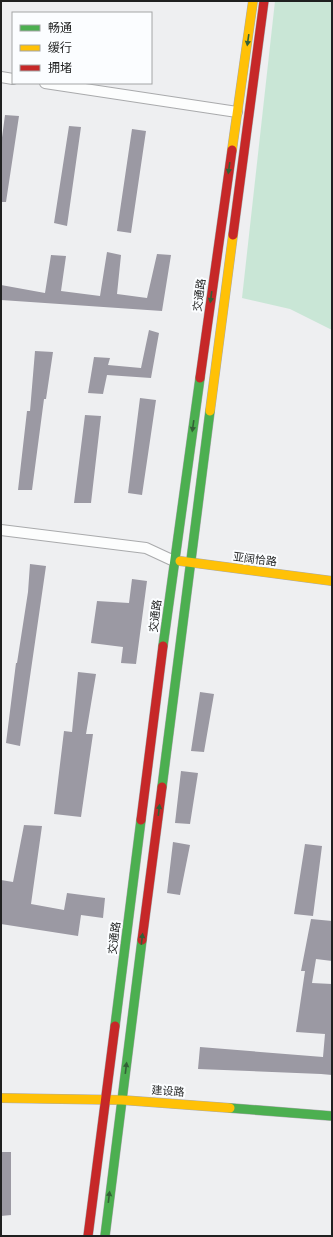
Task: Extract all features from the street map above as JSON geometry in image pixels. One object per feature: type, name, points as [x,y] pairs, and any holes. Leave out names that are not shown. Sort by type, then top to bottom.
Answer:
[{"type":"main road","name":"交通路","points":[[88,1236],[174,561],[253,1]]},
{"type":"main road","points":[[104,1236],[264,1]]},
{"type":"main road","name":"亚阔恰路","points":[[174,561],[332,581]]},
{"type":"main road","name":"建设路","points":[[1,1098],[122,1100],[332,1116]]},
{"type":"street","points":[[1,77],[12,79]]},
{"type":"street","points":[[52,84],[237,112]]},
{"type":"street","points":[[1,530],[146,548],[174,561]]},
{"type":"green space","points":[[275,1],[332,1],[332,330],[290,309],[242,298]]},
{"type":"building","points":[[5,115],[19,116],[6,202],[1,202],[1,145]]},
{"type":"building","points":[[69,126],[81,127],[67,226],[54,223]]},
{"type":"building","points":[[132,129],[146,131],[131,233],[117,231]]},
{"type":"building","points":[[107,252],[121,255],[117,294],[147,298],[157,254],[171,255],[162,311],[1,300],[1,285],[45,293],[51,255],[66,256],[61,291],[100,296]]},
{"type":"building","points":[[149,330],[159,333],[151,378],[107,375],[103,394],[88,393],[94,357],[110,358],[108,365],[141,368]]},
{"type":"building","points":[[35,351],[53,352],[46,399],[44,399],[32,490],[18,490],[27,411],[30,411]]},
{"type":"building","points":[[140,398],[156,400],[142,495],[128,493]]},
{"type":"building","points":[[85,415],[101,416],[91,503],[74,503]]},
{"type":"building","points":[[30,564],[46,566],[20,746],[6,743],[16,663],[28,592]]},
{"type":"building","points":[[132,579],[147,581],[136,664],[121,663],[123,647],[91,643],[97,601],[129,603]]},
{"type":"building","points":[[78,672],[96,674],[86,734],[93,734],[81,817],[54,814],[64,731],[72,732]]},
{"type":"building","points":[[200,692],[214,694],[204,752],[191,751]]},
{"type":"building","points":[[181,771],[198,773],[190,824],[175,823]]},
{"type":"building","points":[[24,825],[42,826],[31,904],[64,910],[67,893],[105,898],[103,918],[81,915],[78,936],[1,924],[1,880],[13,882]]},
{"type":"building","points":[[173,842],[190,845],[180,895],[167,893]]},
{"type":"building","points":[[305,844],[322,846],[313,916],[294,914]]},
{"type":"building","points":[[311,919],[332,921],[332,961],[316,959],[312,983],[332,984],[332,1075],[198,1069],[200,1047],[323,1057],[325,1034],[296,1032],[305,971],[301,971]]},
{"type":"building","points":[[1,1152],[11,1152],[11,1215],[1,1216]]},
{"type":"traffic: fast","points":[[163,646],[200,378]]},
{"type":"traffic: fast","points":[[162,787],[210,411]]},
{"type":"traffic: fast","points":[[115,1026],[141,820]]},
{"type":"traffic: fast","points":[[105,1236],[142,940]]},
{"type":"traffic: fast","points":[[230,1108],[332,1116]]},
{"type":"traffic: slow","points":[[232,150],[253,1]]},
{"type":"traffic: slow","points":[[210,411],[233,235]]},
{"type":"traffic: slow","points":[[180,561],[332,581]]},
{"type":"traffic: slow","points":[[1,1098],[122,1100],[230,1108]]},
{"type":"traffic: jam","points":[[233,235],[264,1]]},
{"type":"traffic: jam","points":[[200,378],[232,150]]},
{"type":"traffic: jam","points":[[141,820],[163,646]]},
{"type":"traffic: jam","points":[[142,940],[162,787]]},
{"type":"traffic: jam","points":[[88,1236],[115,1026]]}]
